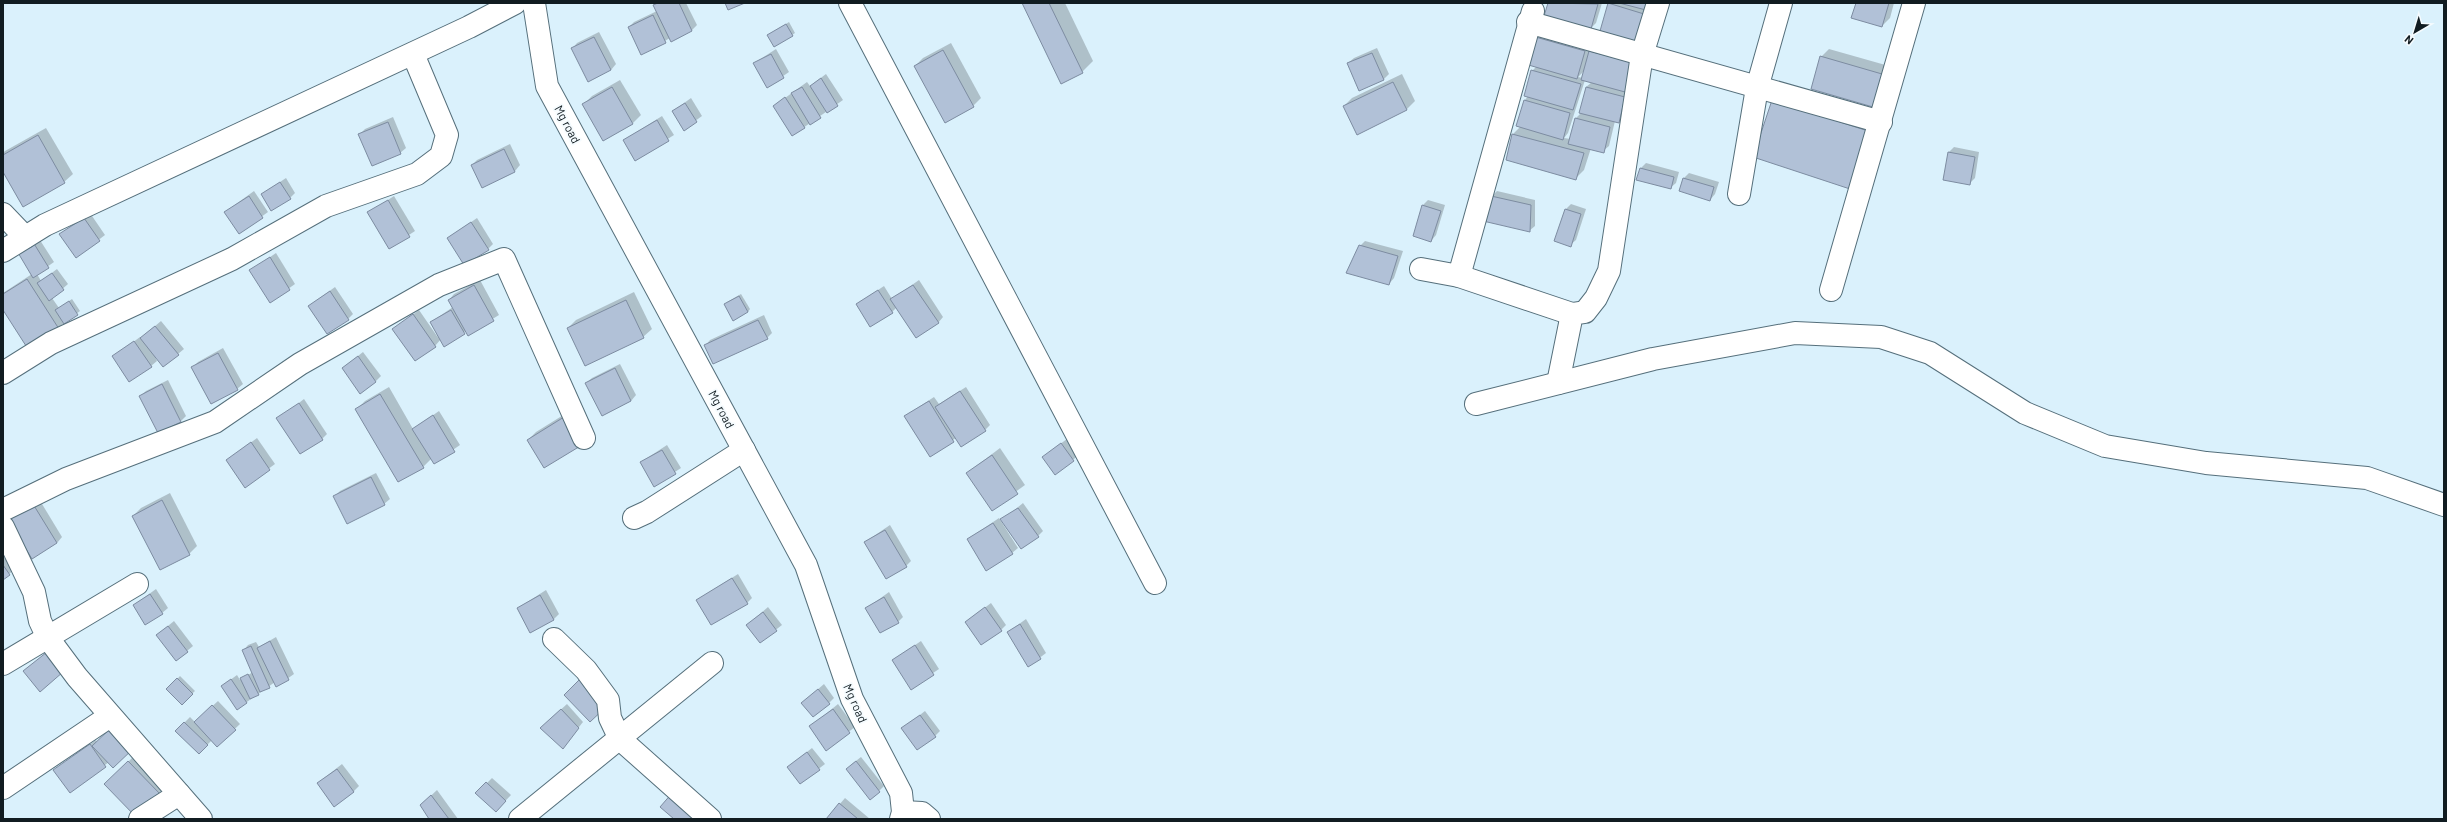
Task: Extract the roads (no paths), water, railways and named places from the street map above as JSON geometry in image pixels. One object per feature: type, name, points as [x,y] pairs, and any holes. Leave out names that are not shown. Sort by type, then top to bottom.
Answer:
[{"type":"street","points":[[3,251],[45,225],[413,54],[515,3]]},
{"type":"street","name":"Mg road","points":[[534,3],[547,86],[806,565],[852,699],[901,793],[902,816]]},
{"type":"street","points":[[850,3],[1155,583]]},
{"type":"street","points":[[1421,269],[1458,276],[1572,314],[1584,312],[1596,298],[1609,271],[1642,55],[1658,3]]},
{"type":"street","points":[[1739,194],[1757,88],[1781,3]]},
{"type":"street","points":[[1831,290],[1881,122],[1914,3]]},
{"type":"street","points":[[1458,276],[1530,16],[1642,55],[1881,122]]},
{"type":"street","points":[[3,373],[51,343],[232,259],[326,206],[417,174],[423,170],[440,156],[447,134],[413,54]]},
{"type":"street","points":[[3,214],[25,237]]},
{"type":"street","points":[[3,510],[66,479],[215,422],[300,364],[439,285],[504,259],[584,438]]},
{"type":"street","points":[[1558,383],[1572,314]]},
{"type":"street","points":[[1476,404],[1653,359],[1795,333],[1881,337],[1930,353],[2025,413],[2105,446],[2206,463],[2367,478],[2444,505]]},
{"type":"street","points":[[634,518],[647,512],[744,450]]},
{"type":"street","points":[[3,527],[34,592],[40,621],[48,638],[77,677],[201,819]]},
{"type":"street","points":[[3,664],[137,584]]},
{"type":"street","points":[[554,639],[586,670],[608,700],[610,718],[620,739],[710,819]]},
{"type":"street","points":[[520,819],[712,663]]},
{"type":"street","points":[[3,788],[110,716]]},
{"type":"street","points":[[140,819],[179,794]]},
{"type":"street","points":[[902,816],[922,813],[929,819]]}]
